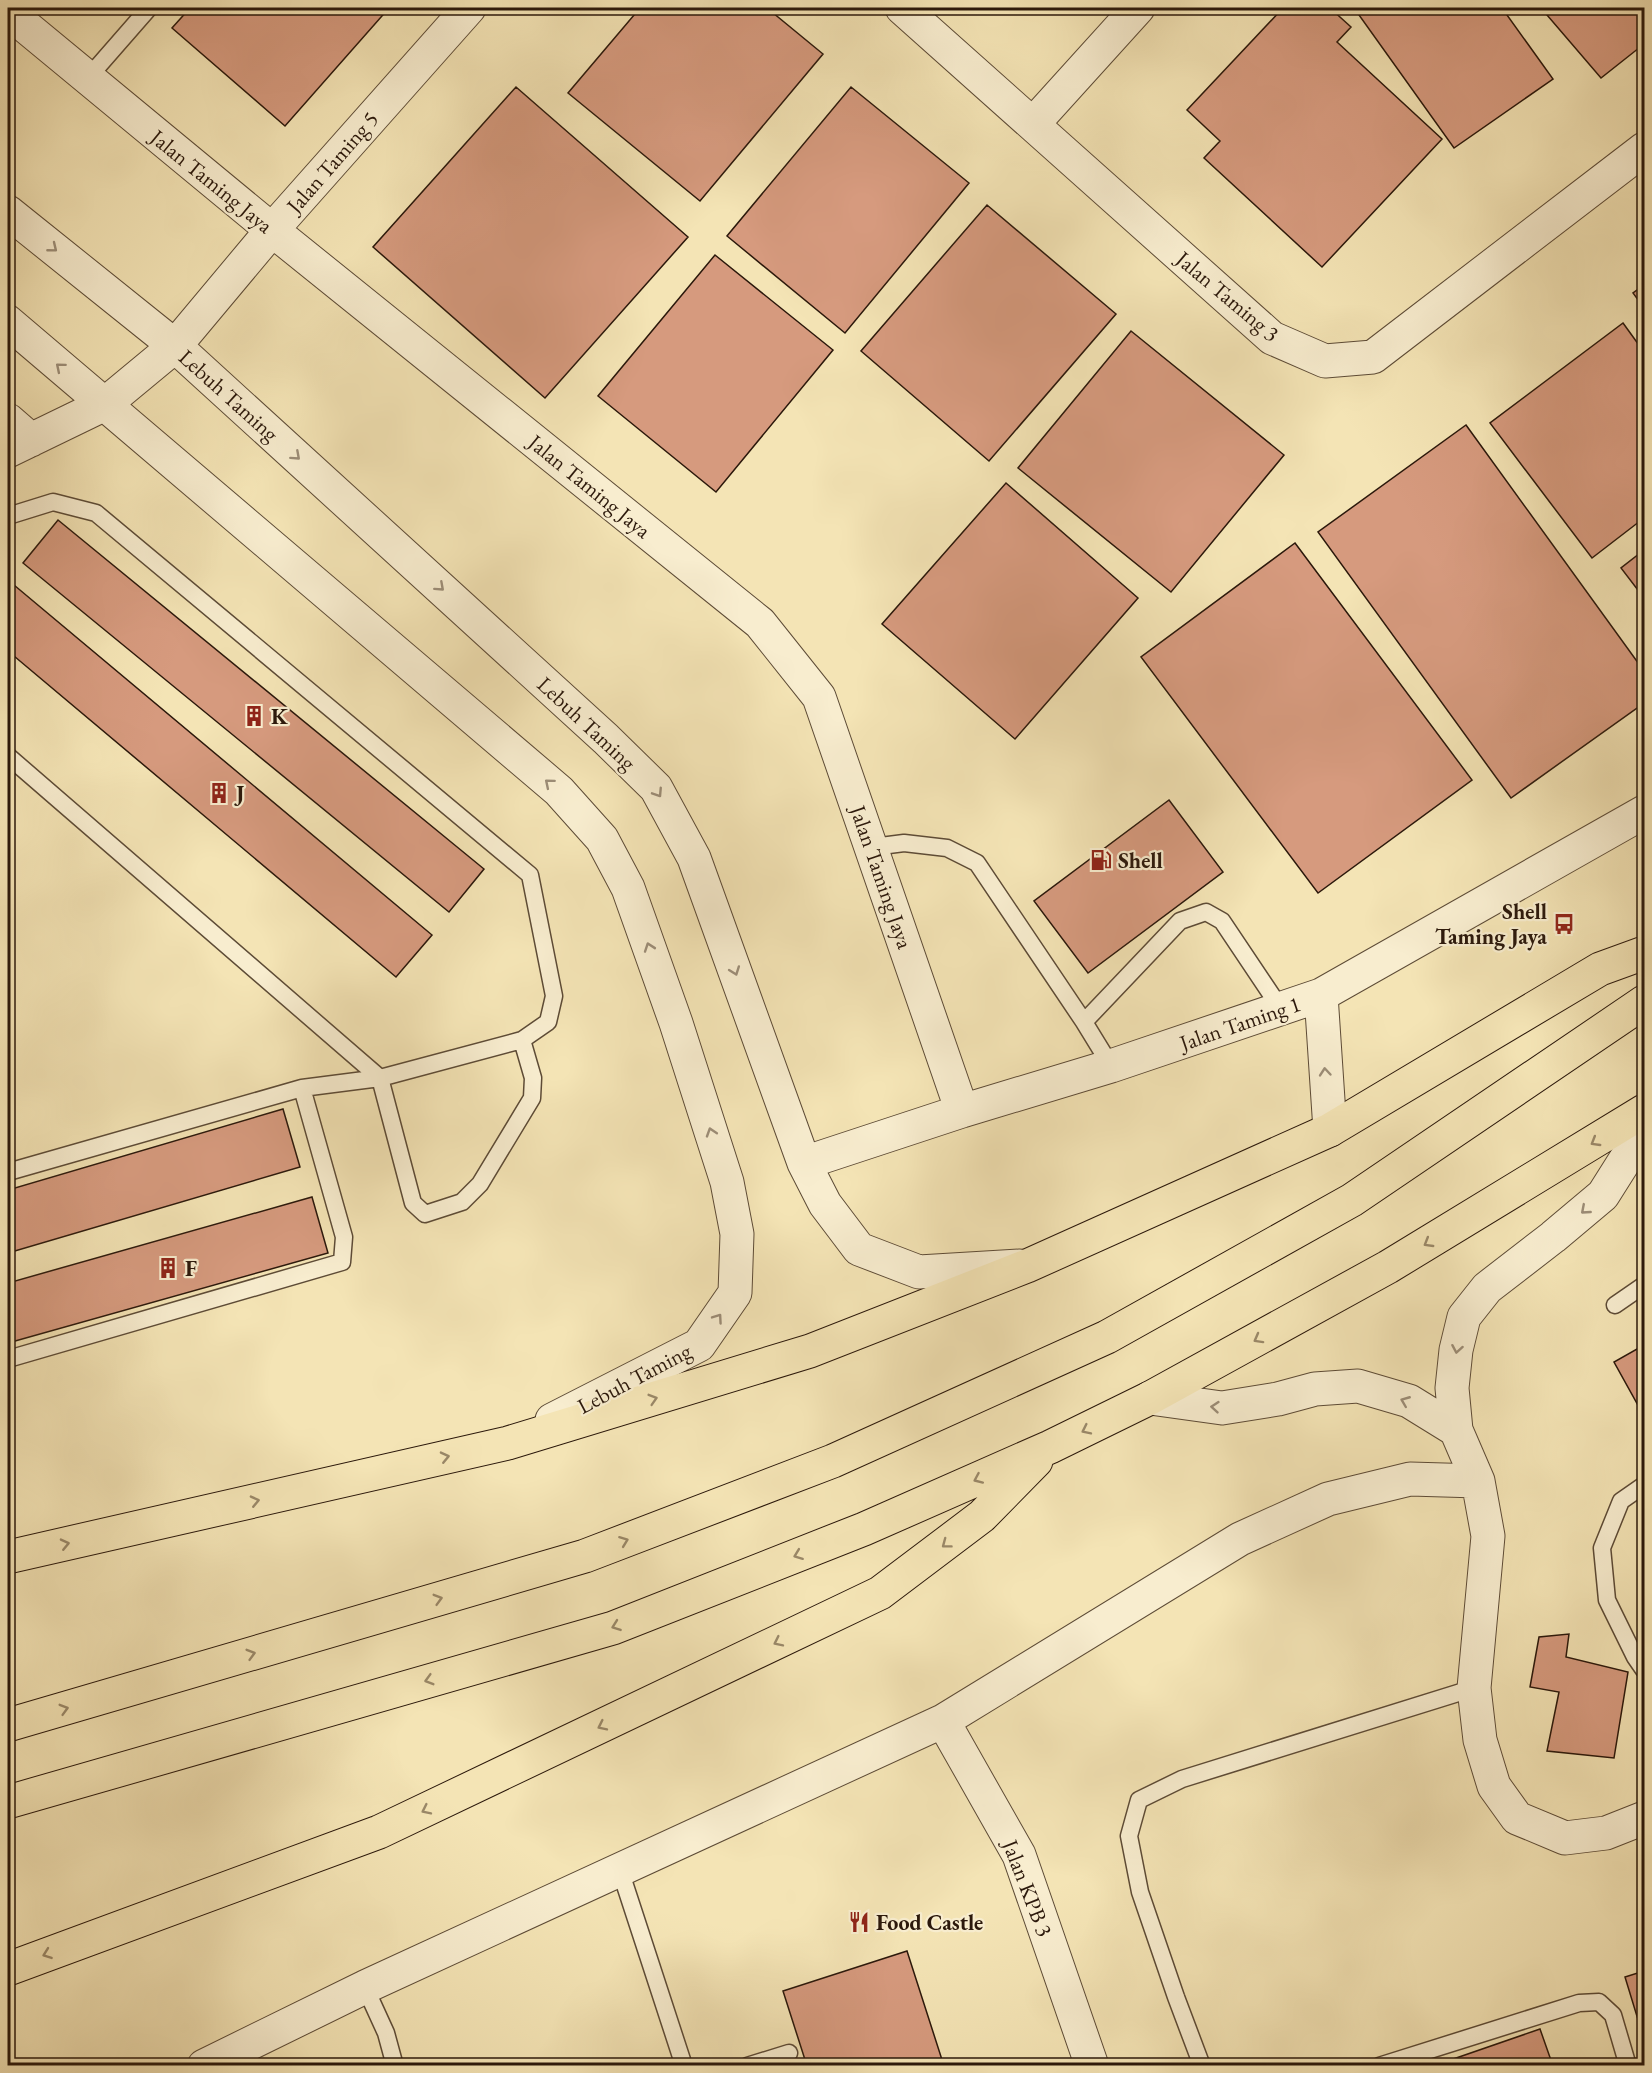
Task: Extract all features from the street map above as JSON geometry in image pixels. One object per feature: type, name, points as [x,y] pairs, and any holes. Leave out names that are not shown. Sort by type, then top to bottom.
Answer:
[{"type":"highway","points":[[8,1557],[508,1443],[810,1351],[1027,1266],[1330,1130],[1600,969],[1644,952]]},
{"type":"highway","points":[[8,1725],[585,1556],[833,1461],[1107,1337],[1342,1205],[1644,1002]]},
{"type":"highway","points":[[8,1802],[613,1628],[864,1529],[1050,1448],[1150,1398],[1388,1267],[1644,1111]]},
{"type":"highway","points":[[8,1969],[379,1832],[880,1593],[982,1516],[1050,1448]]},
{"type":"street","name":"Jalan Taming 5","points":[[15,437],[105,404],[175,346],[272,230],[469,8]]},
{"type":"street","name":"Jalan Taming 3","points":[[902,8],[1272,338],[1325,361],[1373,357],[1644,149]]},
{"type":"street","points":[[1033,124],[1138,8]]},
{"type":"street","name":"Jalan Taming Jaya","points":[[8,12],[272,230],[760,623],[819,697],[873,847],[962,1111]]},
{"type":"street","name":"Lebuh Taming","points":[[8,212],[175,346],[606,739],[656,788],[694,858],[804,1163],[825,1204],[859,1249],[919,1272],[1027,1266]]},
{"type":"street","name":"Lebuh Taming","points":[[8,322],[558,791],[602,839],[628,888],[676,1023],[727,1182],[737,1234],[735,1293],[699,1345],[508,1443]]},
{"type":"street","name":"Jalan Taming 1","points":[[804,1163],[962,1111],[1111,1066],[1321,995],[1644,812]]},
{"type":"street","points":[[1321,995],[1330,1130]]},
{"type":"street","points":[[1644,1130],[1603,1194],[1553,1237],[1487,1288],[1464,1317],[1456,1350],[1452,1388],[1456,1430],[1478,1481],[1488,1536],[1474,1688],[1480,1740],[1494,1786],[1517,1818],[1565,1838],[1606,1833],[1644,1818]]},
{"type":"street","points":[[1150,1398],[1221,1408],[1278,1399],[1315,1389],[1358,1386],[1409,1401],[1456,1430]]},
{"type":"street","points":[[204,2066],[365,1987],[943,1721],[1250,1534],[1328,1499],[1410,1479],[1478,1481]]},
{"type":"street","name":"Jalan KPB 3","points":[[943,1721],[1019,1856],[1092,2066]]},
{"type":"lane","points":[[87,79],[149,8]]},
{"type":"lane","points":[[8,516],[53,502],[96,513],[530,875],[554,996],[548,1022],[522,1040],[380,1078],[302,1088],[8,1172]]},
{"type":"lane","points":[[8,756],[380,1078],[413,1203],[425,1214],[462,1202],[480,1184],[532,1098],[533,1078],[522,1040]]},
{"type":"lane","points":[[873,847],[904,843],[947,848],[977,863],[1111,1066]]},
{"type":"lane","points":[[1084,1022],[1180,921],[1206,912],[1222,921],[1281,1009]]},
{"type":"lane","points":[[8,1359],[342,1262],[345,1237],[302,1088]]},
{"type":"lane","points":[[1615,1305],[1644,1285]]},
{"type":"lane","points":[[1644,1485],[1621,1501],[1602,1548],[1607,1600],[1635,1657],[1644,1670]]},
{"type":"lane","points":[[1202,2066],[1140,1892],[1129,1836],[1139,1800],[1182,1779],[1474,1688]]},
{"type":"lane","points":[[621,1870],[684,2066]]},
{"type":"lane","points":[[365,1987],[386,2033],[395,2066]]},
{"type":"lane","points":[[1379,2066],[1579,2003],[1599,2002],[1613,2015],[1628,2066]]},
{"type":"lane","points":[[747,2066],[789,2053]]},
{"type":"building","points":[[190,8],[389,8],[285,126],[172,28]]},
{"type":"building","points":[[640,8],[767,8],[823,54],[700,201],[568,93]]},
{"type":"building","points":[[1283,8],[1330,8],[1351,27],[1337,42],[1442,139],[1322,267],[1204,158],[1220,141],[1187,110]]},
{"type":"building","points":[[1354,8],[1502,8],[1553,79],[1454,148]]},
{"type":"building","points":[[1541,8],[1644,8],[1644,44],[1601,78]]},
{"type":"building","points":[[516,87],[688,237],[545,398],[373,247]]},
{"type":"building","points":[[851,87],[969,183],[845,333],[727,236]]},
{"type":"building","points":[[987,205],[1116,314],[989,461],[861,351]]},
{"type":"building","points":[[715,255],[833,350],[716,492],[598,396]]},
{"type":"building","points":[[1644,285],[1644,308],[1633,293]]},
{"type":"building","points":[[1623,323],[1644,352],[1644,518],[1592,558],[1490,423]]},
{"type":"building","points":[[1131,331],[1284,455],[1171,592],[1018,468]]},
{"type":"building","points":[[1466,425],[1644,671],[1644,703],[1511,798],[1318,532]]},
{"type":"building","points":[[1006,483],[1138,598],[1015,739],[882,624]]},
{"type":"building","name":"K","points":[[58,520],[484,869],[449,912],[23,563]]},
{"type":"building","points":[[1295,543],[1472,780],[1318,893],[1141,657]]},
{"type":"building","points":[[1644,550],[1644,598],[1621,568]]},
{"type":"building","name":"J","points":[[8,580],[432,935],[396,977],[8,651]]},
{"type":"building","points":[[1169,800],[1223,872],[1088,973],[1034,901]]},
{"type":"building","points":[[283,1109],[300,1167],[8,1253],[8,1190]]},
{"type":"building","name":"F","points":[[312,1197],[328,1253],[8,1343],[8,1283]]},
{"type":"building","points":[[1644,1345],[1644,1416],[1614,1362]]},
{"type":"building","points":[[1569,1634],[1566,1657],[1628,1672],[1614,1758],[1547,1751],[1559,1692],[1530,1687],[1539,1637]]},
{"type":"building","points":[[907,1951],[944,2066],[807,2066],[783,1991]]},
{"type":"building","points":[[1644,1971],[1644,2022],[1639,2023],[1625,1977]]},
{"type":"building","points":[[1540,2029],[1553,2066],[1433,2066]]},
{"type":"place","name":"K","points":[[254,716]]},
{"type":"place","name":"J","points":[[219,793]]},
{"type":"place","name":"Shell","points":[[1101,860]]},
{"type":"place","name":"Shell Taming Jaya","points":[[1564,924]]},
{"type":"place","name":"F","points":[[168,1268]]},
{"type":"place","name":"Food Castle","points":[[859,1922]]}]
